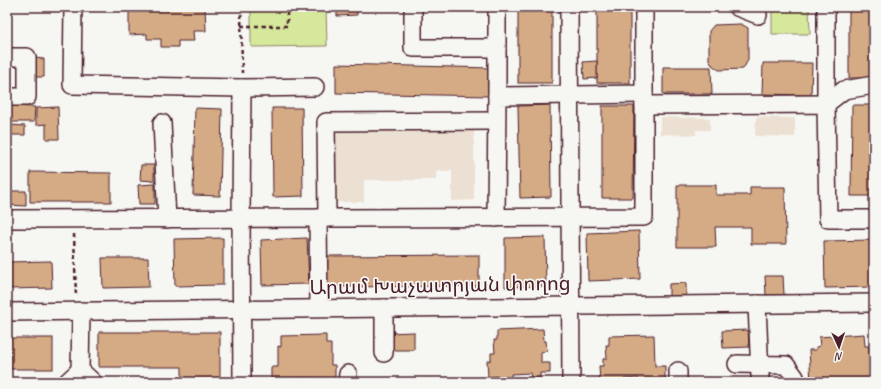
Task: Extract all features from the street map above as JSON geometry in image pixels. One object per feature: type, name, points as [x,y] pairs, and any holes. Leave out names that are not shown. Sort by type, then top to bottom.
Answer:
[{"type":"street","points":[[73,7],[72,85],[242,88],[315,87]]},
{"type":"street","points":[[413,7],[413,48],[497,48]]},
{"type":"street","points":[[496,218],[497,7]]},
{"type":"street","points":[[569,7],[571,382]]},
{"type":"street","points":[[7,219],[644,217],[644,7]]},
{"type":"street","points":[[737,7],[758,15]]},
{"type":"street","points":[[826,7],[828,219],[874,219]]},
{"type":"street","points":[[7,58],[27,57],[27,97],[7,97]]},
{"type":"street","points":[[497,96],[569,95],[644,100],[826,104],[844,90],[874,85]]},
{"type":"street","points":[[242,88],[242,382]]},
{"type":"street","points":[[319,308],[326,122],[496,121]]},
{"type":"street","points":[[162,123],[167,219]]},
{"type":"street","name":"Արամ Խաչատրյան փողոց","points":[[7,312],[874,303]]},
{"type":"street","points":[[757,304],[759,370]]},
{"type":"street","points":[[384,308],[384,353]]},
{"type":"street","points":[[79,311],[80,370],[93,382]]},
{"type":"street","points":[[736,364],[759,370],[786,365],[795,377],[795,382]]},
{"type":"street","points":[[66,382],[80,370]]},
{"type":"path","points":[[240,7],[242,88]]},
{"type":"path","points":[[241,26],[287,26],[287,7]]},
{"type":"path","points":[[73,218],[79,311]]},
{"type":"shaded area","points":[[660,117],[710,118],[710,130],[696,130],[696,135],[660,134]]},
{"type":"shaded area","points":[[756,117],[795,118],[795,137],[755,136]]},
{"type":"shaded area","points":[[336,130],[474,130],[474,200],[452,201],[452,171],[436,171],[436,180],[364,180],[364,202],[336,202]]},
{"type":"green space","points":[[251,7],[326,7],[327,46],[251,47]]},
{"type":"green space","points":[[772,8],[809,8],[810,34],[772,34]]},
{"type":"building","points":[[129,7],[205,7],[206,31],[193,31],[194,41],[178,41],[178,47],[161,47],[161,39],[147,39],[147,34],[129,35]]},
{"type":"building","points":[[337,7],[357,7],[357,15],[337,16]]},
{"type":"building","points":[[518,7],[552,7],[552,83],[518,83]]},
{"type":"building","points":[[597,7],[630,7],[630,83],[597,83]]},
{"type":"building","points":[[849,7],[874,7],[874,78],[849,78]]},
{"type":"building","points":[[741,24],[748,28],[748,60],[743,69],[719,70],[712,65],[709,60],[709,31],[714,25]]},
{"type":"building","points":[[34,58],[44,59],[44,77],[35,77]]},
{"type":"building","points":[[597,61],[597,78],[584,79],[583,62]]},
{"type":"building","points":[[763,63],[812,63],[811,95],[762,94]]},
{"type":"building","points":[[336,64],[491,68],[490,96],[336,93]]},
{"type":"building","points":[[663,67],[711,67],[712,94],[663,94]]},
{"type":"building","points":[[550,105],[551,197],[520,198],[518,106]]},
{"type":"building","points":[[852,105],[874,105],[874,196],[851,196]]},
{"type":"building","points":[[7,106],[35,107],[34,122],[7,122]]},
{"type":"building","points":[[602,106],[634,106],[633,198],[602,198]]},
{"type":"building","points":[[58,107],[59,139],[46,139],[46,124],[36,125],[36,108]]},
{"type":"building","points":[[195,108],[222,109],[220,196],[193,195]]},
{"type":"building","points":[[272,108],[302,108],[303,196],[273,197]]},
{"type":"building","points":[[9,125],[25,126],[25,135],[8,135]]},
{"type":"building","points":[[141,165],[154,165],[154,181],[140,180]]},
{"type":"building","points":[[30,172],[111,173],[111,202],[30,202]]},
{"type":"building","points":[[7,179],[10,179],[10,191],[26,191],[26,206],[7,205]]},
{"type":"building","points":[[155,184],[155,204],[139,204],[138,185]]},
{"type":"building","points":[[677,185],[716,185],[716,195],[750,195],[750,187],[785,187],[786,244],[751,244],[751,227],[715,227],[716,247],[677,247]]},
{"type":"building","points":[[639,231],[640,279],[588,281],[587,233]]},
{"type":"building","points":[[545,237],[546,286],[505,287],[505,238]]},
{"type":"building","points":[[223,238],[223,285],[175,286],[174,239]]},
{"type":"building","points":[[307,238],[309,284],[262,285],[261,240]]},
{"type":"building","points":[[874,240],[874,287],[825,288],[824,241]]},
{"type":"building","points":[[479,255],[479,286],[326,287],[326,256]]},
{"type":"building","points":[[102,258],[148,258],[149,287],[103,288]]},
{"type":"building","points":[[51,261],[52,288],[7,289],[7,262]]},
{"type":"building","points":[[765,276],[783,276],[784,295],[766,295]]},
{"type":"building","points":[[686,283],[686,298],[669,299],[669,284]]},
{"type":"building","points":[[543,329],[547,351],[541,352],[541,363],[550,363],[550,373],[540,373],[540,378],[531,378],[530,373],[511,374],[512,382],[500,382],[500,376],[488,377],[487,361],[491,360],[491,353],[495,353],[494,340],[497,340],[497,331]]},
{"type":"building","points":[[748,330],[749,347],[723,348],[722,331]]},
{"type":"building","points":[[99,332],[220,332],[220,382],[182,382],[182,367],[99,367]]},
{"type":"building","points":[[414,332],[414,350],[388,350],[388,333]]},
{"type":"building","points":[[864,334],[865,346],[869,346],[870,363],[873,363],[874,366],[874,382],[811,382],[809,350],[816,350],[816,347],[820,346],[819,337]]},
{"type":"building","points":[[326,335],[326,344],[331,344],[331,365],[335,365],[335,380],[311,382],[311,378],[293,378],[293,382],[285,382],[285,379],[271,379],[271,367],[278,367],[278,346],[281,347],[281,336]]},
{"type":"building","points":[[654,335],[655,366],[665,366],[665,382],[638,382],[638,378],[624,379],[624,382],[600,382],[599,366],[603,366],[603,359],[607,358],[606,345],[609,345],[609,336]]},
{"type":"building","points":[[7,338],[53,338],[53,369],[7,369]]},
{"type":"building","points":[[389,379],[405,379],[410,382],[389,382]]},
{"type":"building","points":[[733,379],[736,382],[716,382],[716,380]]}]
